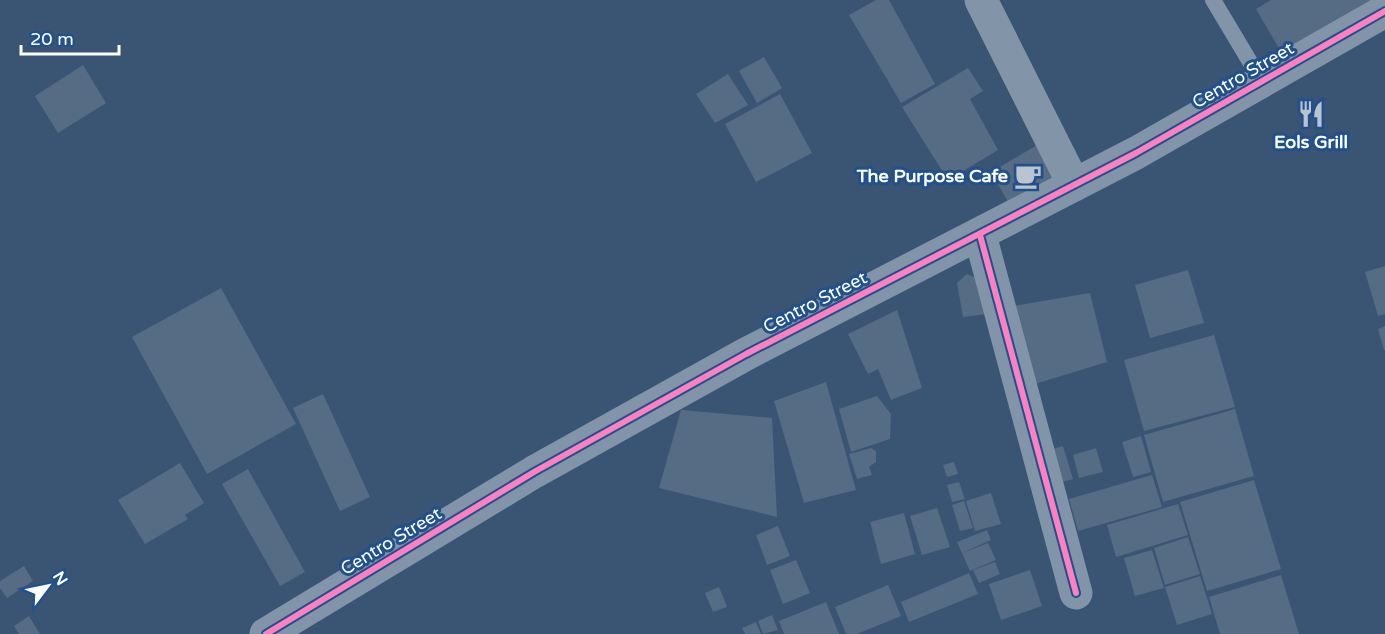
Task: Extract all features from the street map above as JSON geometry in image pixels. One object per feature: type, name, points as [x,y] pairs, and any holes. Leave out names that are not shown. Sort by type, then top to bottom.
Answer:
[{"type":"street","points":[[981,0],[1074,185]]},
{"type":"street","name":"Centro Street","points":[[266,634],[574,449],[746,354],[1136,153],[1385,11]]},
{"type":"street","points":[[980,235],[1076,592]]},
{"type":"lane","points":[[1213,0],[1262,82]]},
{"type":"building","points":[[876,0],[889,0],[935,84],[901,103],[849,15]]},
{"type":"building","points":[[1271,0],[1375,0],[1281,52],[1256,9]]},
{"type":"building","points":[[764,57],[782,88],[757,103],[739,71]]},
{"type":"building","points":[[83,65],[106,103],[58,133],[35,96]]},
{"type":"building","points":[[968,68],[983,91],[970,99],[998,150],[948,180],[902,107]]},
{"type":"building","points":[[728,74],[748,105],[715,123],[696,94]]},
{"type":"building","points":[[780,94],[812,153],[756,182],[725,124]]},
{"type":"building","name":"The Purpose Cafe","points":[[1044,141],[1065,180],[1012,209],[991,172]]},
{"type":"building","points":[[1385,266],[1385,314],[1378,316],[1365,272]]},
{"type":"building","points":[[1188,270],[1204,323],[1150,338],[1135,285]]},
{"type":"building","points":[[967,274],[979,279],[987,314],[963,317],[957,283]]},
{"type":"building","points":[[221,288],[296,424],[207,474],[132,337]]},
{"type":"building","points":[[1090,293],[1107,362],[1035,384],[1007,307]]},
{"type":"building","points":[[897,310],[922,388],[891,400],[878,369],[868,374],[848,334]]},
{"type":"building","points":[[1385,326],[1385,350],[1384,350],[1378,329]]},
{"type":"building","points":[[1214,335],[1235,407],[1144,431],[1124,360]]},
{"type":"building","points":[[826,382],[856,490],[804,503],[774,401]]},
{"type":"building","points":[[323,394],[370,497],[340,511],[293,408]]},
{"type":"building","points":[[877,396],[891,414],[890,439],[851,452],[839,409]]},
{"type":"building","points":[[1235,409],[1254,476],[1163,502],[1144,435]]},
{"type":"building","points":[[681,410],[772,418],[777,517],[659,488]]},
{"type":"building","points":[[1141,436],[1151,472],[1133,477],[1122,442]]},
{"type":"building","points":[[1063,446],[1073,479],[1052,485],[1042,452]]},
{"type":"building","points":[[871,448],[876,451],[876,462],[869,467],[872,475],[857,479],[849,454]]},
{"type":"building","points":[[1096,448],[1103,472],[1079,478],[1073,455]]},
{"type":"building","points":[[954,462],[958,474],[947,477],[943,465]]},
{"type":"building","points":[[180,463],[204,503],[185,515],[188,519],[145,544],[118,500]]},
{"type":"building","points":[[248,469],[305,572],[280,586],[222,484]]},
{"type":"building","points":[[1152,475],[1162,507],[1078,531],[1069,499]]},
{"type":"building","points":[[1254,480],[1281,569],[1207,591],[1180,502]]},
{"type":"building","points":[[959,482],[965,499],[952,502],[947,485]]},
{"type":"building","points":[[991,493],[1001,524],[975,531],[966,501]]},
{"type":"building","points":[[964,501],[973,528],[960,531],[952,505]]},
{"type":"building","points":[[1178,504],[1188,535],[1116,557],[1107,525]]},
{"type":"building","points":[[937,508],[950,547],[922,555],[910,516]]},
{"type":"building","points":[[904,513],[915,554],[881,564],[870,522]]},
{"type":"building","points":[[778,526],[790,556],[767,565],[756,535]]},
{"type":"building","points":[[987,530],[991,540],[962,553],[957,542]]},
{"type":"building","points":[[1188,537],[1200,574],[1165,585],[1154,548]]},
{"type":"building","points":[[988,543],[996,560],[970,571],[962,553]]},
{"type":"building","points":[[1152,550],[1164,588],[1135,596],[1124,558]]},
{"type":"building","points":[[796,560],[810,593],[783,604],[770,570]]},
{"type":"building","points":[[995,562],[1000,574],[979,583],[973,570]]},
{"type":"building","points":[[24,566],[33,581],[7,598],[0,588],[0,581]]},
{"type":"building","points":[[1030,570],[1042,606],[1001,620],[989,584]]},
{"type":"building","points":[[969,573],[978,594],[909,622],[901,602]]},
{"type":"building","points":[[1281,575],[1299,634],[1220,634],[1209,597]]},
{"type":"building","points":[[1200,576],[1212,614],[1177,625],[1165,587]]},
{"type":"building","points":[[888,585],[901,616],[857,634],[846,634],[835,607]]},
{"type":"building","points":[[719,587],[727,607],[713,612],[705,593]]},
{"type":"building","points":[[826,602],[839,634],[784,634],[779,621]]},
{"type":"building","points":[[772,615],[778,630],[763,634],[758,621]]},
{"type":"building","points":[[29,616],[40,634],[19,634],[14,626]]},
{"type":"building","points":[[756,622],[761,634],[745,634],[742,628]]},
{"type":"cycle path","points":[[266,634],[534,472],[746,354],[1136,153],[1385,11]]},
{"type":"cycle path","points":[[980,235],[1076,593]]},
{"type":"place","name":"Eols Grill","points":[[1311,114]]},
{"type":"place","name":"The Purpose Cafe","points":[[1028,176]]}]
